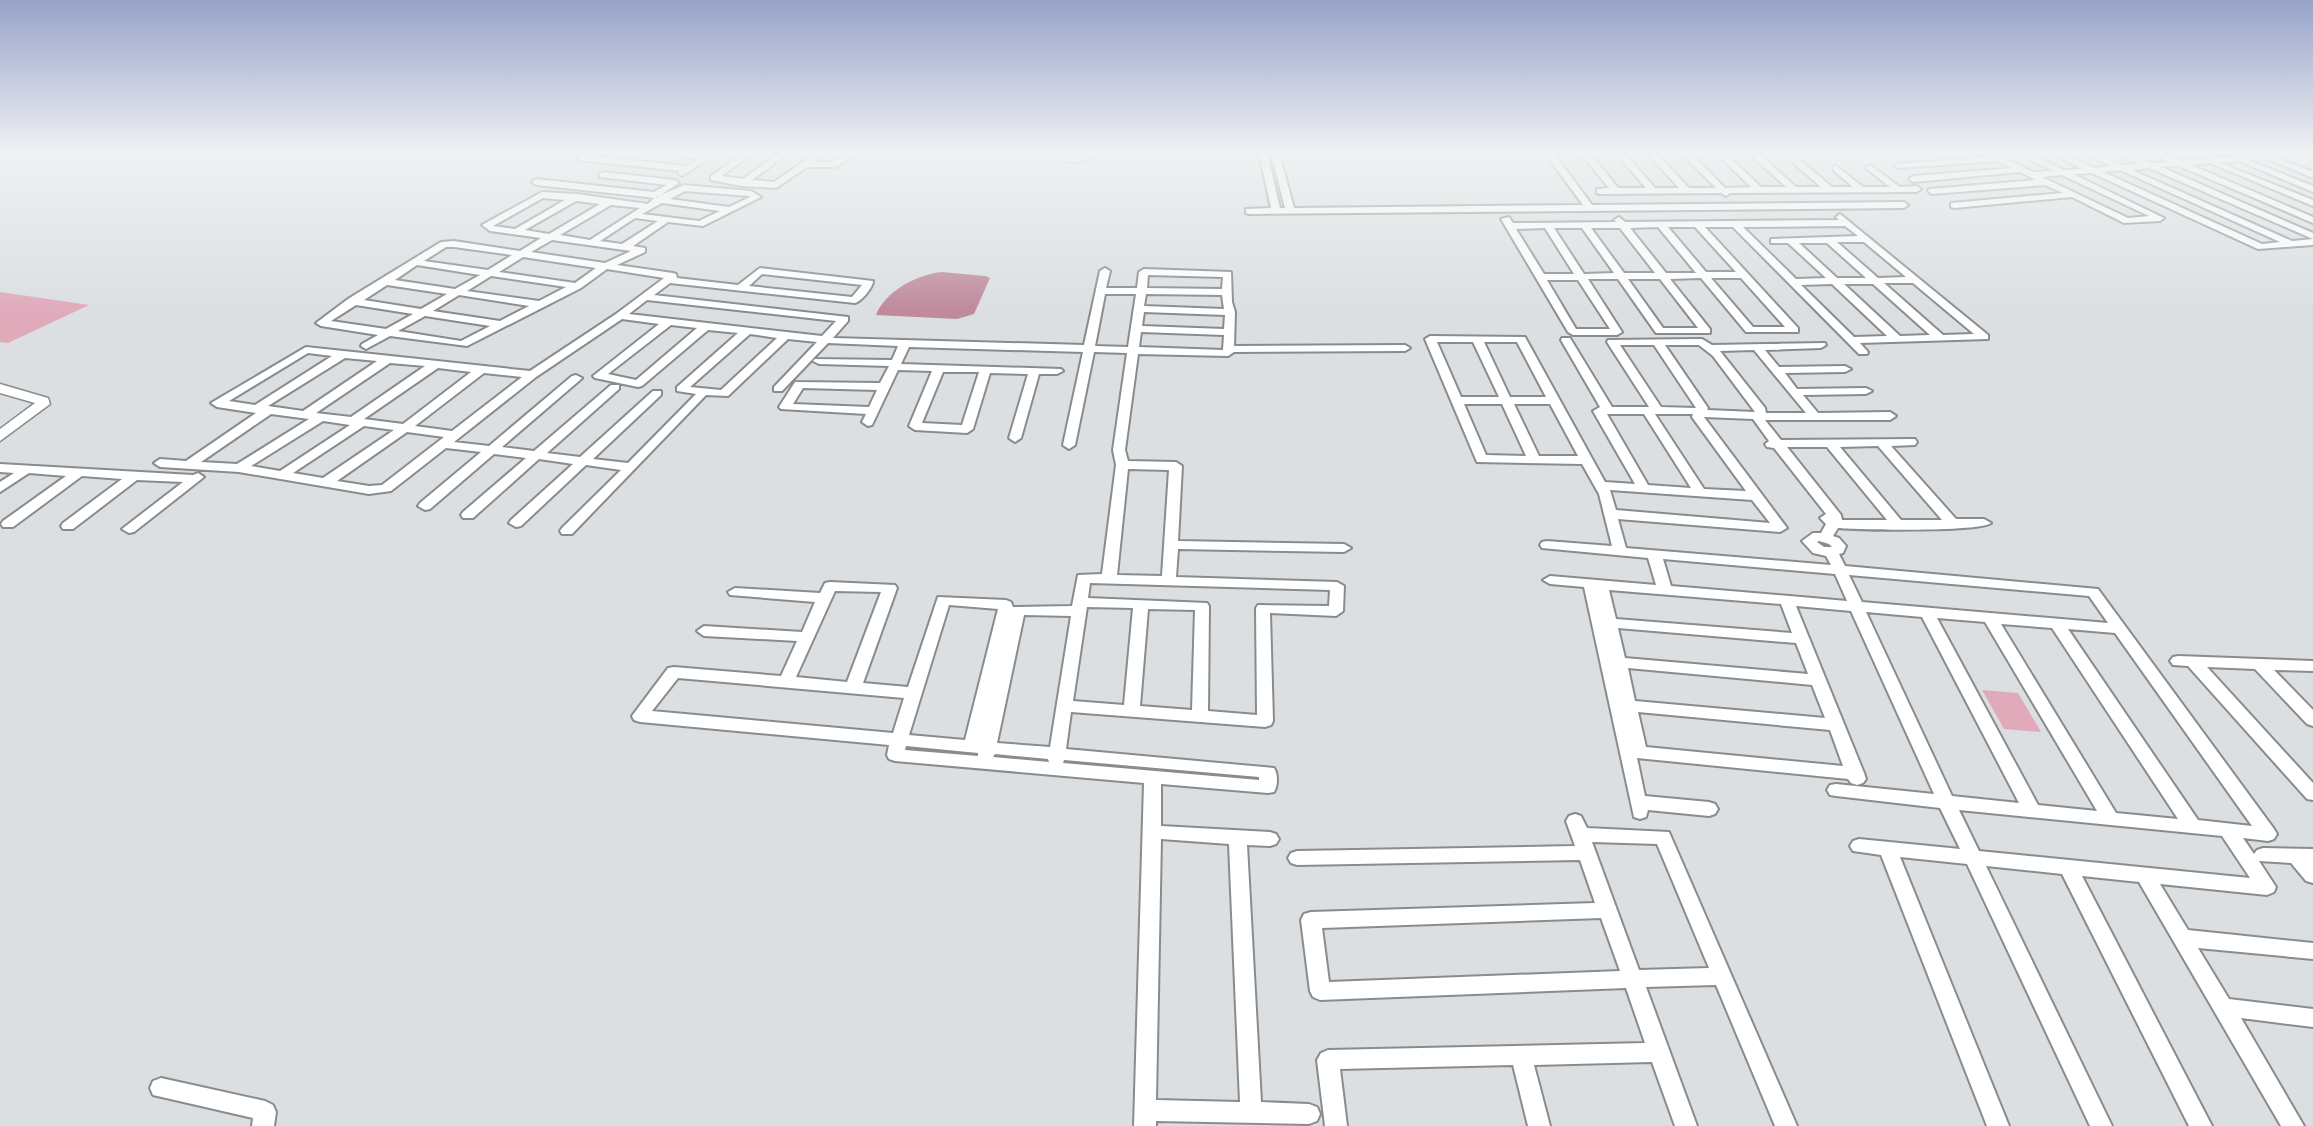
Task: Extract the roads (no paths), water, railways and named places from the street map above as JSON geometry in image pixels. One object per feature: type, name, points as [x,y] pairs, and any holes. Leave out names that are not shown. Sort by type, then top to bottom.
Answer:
[{"type":"street","points":[[160,463],[239,468],[381,490],[532,375],[620,316],[673,276],[605,266],[522,254],[449,244],[440,245],[321,323],[463,344],[577,286],[605,266],[642,251],[486,225],[521,206]]},
{"type":"street","points":[[516,232],[558,206]]},
{"type":"street","points":[[366,346],[603,206]]},
{"type":"street","points":[[593,242],[646,206]]},
{"type":"street","points":[[698,206],[732,210]]},
{"type":"street","points":[[632,215],[700,224],[741,206]]},
{"type":"street","points":[[1275,206],[1276,211]]},
{"type":"street","points":[[1289,206],[1290,210]]},
{"type":"street","points":[[1826,206],[1984,337],[1851,340]]},
{"type":"street","points":[[1249,211],[1861,206]]},
{"type":"street","points":[[2094,206],[2127,221],[2160,218],[2133,206]]},
{"type":"street","points":[[2170,206],[2261,247],[2313,242]]},
{"type":"street","points":[[2205,206],[2292,244]]},
{"type":"street","points":[[2242,206],[2313,236]]},
{"type":"street","points":[[2279,206],[2313,220]]},
{"type":"street","points":[[1584,225],[1660,331],[1706,331],[1609,208]]},
{"type":"street","points":[[626,247],[666,220]]},
{"type":"street","points":[[1547,225],[1617,332],[1573,332],[1507,222],[1547,225],[1847,223]]},
{"type":"street","points":[[1660,225],[1750,330],[1794,330],[1697,224]]},
{"type":"street","points":[[1735,224],[1863,352]]},
{"type":"street","points":[[1828,239],[1940,338]]},
{"type":"street","points":[[1774,241],[1866,239]]},
{"type":"street","points":[[1790,240],[1897,339]]},
{"type":"street","points":[[413,262],[577,286]]},
{"type":"street","points":[[667,280],[855,300],[869,283],[760,271],[741,287]]},
{"type":"street","points":[[1069,445],[1105,271]]},
{"type":"street","points":[[620,316],[829,340],[1089,349],[1133,350],[1228,353],[1228,274],[1144,272],[1141,291],[1139,309],[1133,350],[1119,450],[1122,465],[1109,579]]},
{"type":"street","points":[[1540,277],[1744,275]]},
{"type":"street","points":[[1793,282],[1915,280]]},
{"type":"street","points":[[383,281],[542,305]]},
{"type":"street","points":[[1101,291],[1227,292]]},
{"type":"street","points":[[645,297],[844,319],[829,340],[778,389]]},
{"type":"street","points":[[352,301],[504,325]]},
{"type":"street","points":[[1139,309],[1230,312]]},
{"type":"street","points":[[668,322],[599,376],[638,384],[706,326]]},
{"type":"street","points":[[1136,329],[1229,331]]},
{"type":"street","points":[[747,331],[681,389],[724,394],[786,335]]},
{"type":"street","points":[[1477,339],[1534,459]]},
{"type":"street","points":[[1586,460],[1481,459],[1430,340],[1521,339],[1600,486],[1611,514],[1620,551]]},
{"type":"street","points":[[1566,340],[1608,411]]},
{"type":"street","points":[[1700,492],[1612,342],[1702,342],[1756,416]]},
{"type":"street","points":[[1611,514],[1780,528],[1698,417],[1702,408],[1657,342]]},
{"type":"street","points":[[885,387],[799,384],[785,407],[871,416],[885,387],[905,343]]},
{"type":"street","points":[[1707,348],[1821,345]]},
{"type":"street","points":[[1757,346],[1815,417]]},
{"type":"street","points":[[1228,349],[1405,348]]},
{"type":"street","points":[[532,375],[303,351],[217,403],[404,429],[492,449],[631,467]]},
{"type":"street","points":[[188,465],[261,410],[343,354]]},
{"type":"street","points":[[303,416],[389,358]]},
{"type":"street","points":[[819,361],[1057,371]]},
{"type":"street","points":[[281,475],[436,364]]},
{"type":"street","points":[[939,368],[915,426],[967,429],[986,369]]},
{"type":"street","points":[[325,483],[404,429],[482,369]]},
{"type":"street","points":[[1776,370],[1845,369]]},
{"type":"street","points":[[1015,438],[1034,371]]},
{"type":"street","points":[[425,506],[576,378]]},
{"type":"street","points":[[468,515],[615,387]]},
{"type":"street","points":[[0,388],[43,401],[43,404],[0,436]]},
{"type":"street","points":[[1795,392],[1866,391]]},
{"type":"street","points":[[516,523],[657,393]]},
{"type":"street","points":[[567,531],[701,397]]},
{"type":"street","points":[[1456,401],[1554,400]]},
{"type":"street","points":[[1643,487],[1599,411],[1690,410],[1756,416],[1890,416]]},
{"type":"street","points":[[1756,416],[1752,420],[1774,444],[1833,523],[1829,545],[1946,802],[2101,1126]]},
{"type":"street","points":[[239,468],[319,418]]},
{"type":"street","points":[[1881,442],[1954,524]]},
{"type":"street","points":[[1774,444],[1911,442]]},
{"type":"street","points":[[1830,443],[1898,525]]},
{"type":"street","points":[[1122,465],[1177,466],[1169,581]]},
{"type":"street","points":[[129,529],[196,479],[209,466]]},
{"type":"street","points":[[0,468],[196,479]]},
{"type":"street","points":[[0,488],[26,470]]},
{"type":"street","points":[[8,524],[78,472]]},
{"type":"street","points":[[68,526],[135,475]]},
{"type":"street","points":[[1600,486],[1757,496]]},
{"type":"street","points":[[1833,523],[1984,523]]},
{"type":"street","points":[[1172,545],[1344,548]]},
{"type":"street","points":[[1547,545],[2093,592],[2268,834],[1836,790]]},
{"type":"street","points":[[1654,554],[1665,590]]},
{"type":"street","points":[[1056,761],[1064,706],[1079,606],[1083,578],[1337,586],[1336,611],[1263,608],[1265,721],[1064,706]]},
{"type":"street","points":[[1550,580],[2119,629]]},
{"type":"street","points":[[1596,584],[1610,623],[1628,706],[1639,807],[1709,809]]},
{"type":"street","points":[[1596,584],[1633,752]]},
{"type":"street","points":[[786,682],[830,586],[890,588],[853,688]]},
{"type":"street","points":[[734,592],[825,598]]},
{"type":"street","points":[[981,753],[1006,605],[943,600],[895,755],[981,753],[1056,761],[1268,772],[1268,787],[1153,778],[1056,761]]},
{"type":"street","points":[[1787,601],[1862,793]]},
{"type":"street","points":[[981,753],[1018,610],[1141,604],[1202,606],[1200,716]]},
{"type":"street","points":[[1132,711],[1141,604]]},
{"type":"street","points":[[1927,613],[2032,810]]},
{"type":"street","points":[[1990,618],[2111,819]]},
{"type":"street","points":[[1610,623],[1802,639]]},
{"type":"street","points":[[2057,624],[2193,827]]},
{"type":"street","points":[[704,631],[807,637]]},
{"type":"street","points":[[1618,662],[1818,680]]},
{"type":"street","points":[[2313,666],[2185,662],[2313,793]]},
{"type":"street","points":[[2259,664],[2313,720]]},
{"type":"street","points":[[899,740],[640,716],[674,672],[914,693]]},
{"type":"street","points":[[1628,706],[1836,725]]},
{"type":"street","points":[[1633,752],[1854,773]]},
{"type":"street","points":[[1153,778],[1145,1118],[1251,1112],[1309,1114]]},
{"type":"street","points":[[1859,846],[2267,887],[2227,830]]},
{"type":"street","points":[[1151,832],[1270,839]]},
{"type":"street","points":[[1580,836],[1686,1126]]},
{"type":"street","points":[[1297,858],[1580,836],[1663,837],[1786,1126]]},
{"type":"street","points":[[1238,837],[1251,1112]]},
{"type":"street","points":[[1888,849],[1998,1126]]},
{"type":"street","points":[[2263,855],[2304,856],[2313,876]]},
{"type":"street","points":[[2068,867],[2201,1126]]},
{"type":"street","points":[[2146,875],[2293,1126]]},
{"type":"street","points":[[1607,910],[1311,920],[1320,991],[1722,976]]},
{"type":"street","points":[[2182,937],[2313,951]]},
{"type":"street","points":[[2223,1007],[2313,1018]]},
{"type":"street","points":[[1336,1126],[1328,1060],[1659,1052]]},
{"type":"street","points":[[1521,1055],[1539,1126]]},
{"type":"street","points":[[161,1088],[257,1108],[265,1112],[263,1126]]}]
